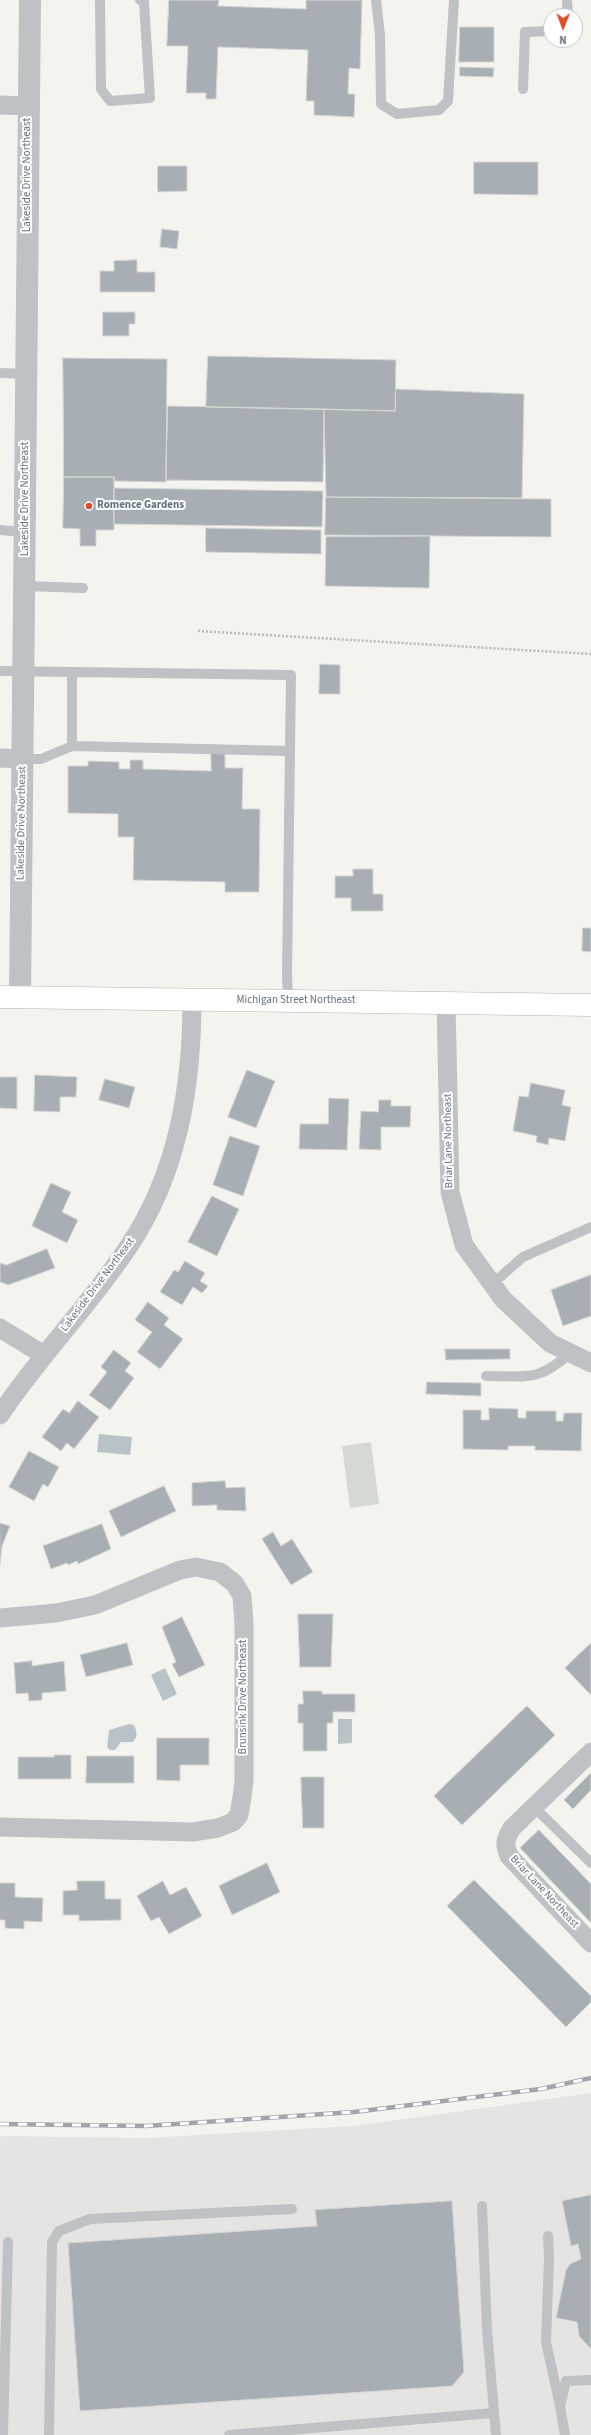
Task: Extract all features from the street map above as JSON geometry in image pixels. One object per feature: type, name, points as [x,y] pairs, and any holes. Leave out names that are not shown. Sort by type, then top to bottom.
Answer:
[{"type":"main road","name":"Michigan Street Northeast","points":[[10,998],[446,1002],[591,1005]]},
{"type":"street","name":"Lakeside Drive Northeast","points":[[10,998],[23,759],[26,586],[25,532],[30,0]]},
{"type":"street","points":[[0,105],[29,106]]},
{"type":"street","points":[[0,758],[23,759]]},
{"type":"street","name":"Lakeside Drive Northeast","points":[[0,1415],[44,1355],[128,1247],[150,1211],[179,1130],[187,1094],[192,1049],[192,1000]]},
{"type":"street","name":"Briar Lane Northeast","points":[[446,1002],[450,1192],[464,1245],[503,1299],[550,1343],[591,1363]]},
{"type":"street","points":[[0,1328],[44,1355]]},
{"type":"street","name":"Brunsink Drive Northeast","points":[[0,1618],[56,1613],[95,1605],[180,1570],[196,1567],[220,1572],[235,1584],[242,1596],[244,1623],[244,1781],[239,1815],[234,1822],[218,1828],[193,1832],[0,1827]]},
{"type":"street","name":"Briar Lane Northeast","points":[[591,1752],[534,1807],[505,1838],[509,1856],[591,1943]]},
{"type":"lane","points":[[100,0],[101,88],[110,101],[150,98],[144,2],[140,0]]},
{"type":"lane","points":[[376,0],[380,35],[381,104],[397,114],[439,110],[448,101],[454,0]]},
{"type":"lane","points":[[524,89],[525,32],[543,31]]},
{"type":"lane","points":[[0,373],[27,374]]},
{"type":"lane","points":[[0,530],[25,532]]},
{"type":"lane","points":[[26,586],[83,588]]},
{"type":"lane","points":[[0,671],[291,674],[287,974],[288,1001]]},
{"type":"lane","points":[[72,672],[72,746]]},
{"type":"lane","points":[[23,759],[41,759],[72,746],[290,751]]},
{"type":"lane","points":[[492,1284],[523,1257],[591,1227]]},
{"type":"lane","points":[[486,1376],[537,1376],[554,1368],[570,1353]]},
{"type":"lane","points":[[534,1807],[591,1863]]},
{"type":"lane","points":[[482,2206],[493,2413],[496,2435]]},
{"type":"lane","points":[[49,2435],[52,2242],[59,2231],[90,2219],[292,2209]]},
{"type":"lane","points":[[548,2236],[549,2257],[546,2342],[565,2435]]},
{"type":"lane","points":[[3,2435],[8,2242]]},
{"type":"lane","points":[[560,2406],[566,2381],[591,2380]]},
{"type":"lane","points":[[229,2435],[493,2413]]},
{"type":"path","points":[[198,631],[591,654]]},
{"type":"shaded area","points":[[99,1434],[132,1437],[130,1455],[97,1452]]},
{"type":"shaded area","points":[[371,1442],[379,1504],[350,1508],[342,1446]]},
{"type":"shaded area","points":[[165,1668],[177,1694],[163,1701],[151,1675]]},
{"type":"shaded area","points":[[338,1719],[352,1719],[352,1743],[338,1744]]},
{"type":"shaded area","points":[[129,1724],[134,1725],[135,1727],[135,1740],[133,1742],[121,1742],[115,1750],[110,1750],[107,1747],[109,1730]]},
{"type":"shaded area","points":[[591,2093],[591,2435],[0,2435],[0,2136],[145,2138],[354,2126]]},
{"type":"building","points":[[169,0],[219,0],[218,6],[306,9],[306,0],[362,0],[360,69],[349,68],[348,94],[355,94],[354,117],[314,115],[314,101],[306,101],[308,50],[218,47],[216,99],[206,99],[206,93],[186,93],[188,46],[167,46]]},
{"type":"building","points":[[460,27],[494,27],[494,62],[459,62]]},
{"type":"building","points":[[460,67],[494,68],[493,77],[460,76]]},
{"type":"building","points":[[474,162],[538,162],[538,195],[474,194]]},
{"type":"building","points":[[158,166],[187,166],[187,191],[158,192]]},
{"type":"building","points":[[162,229],[179,231],[177,249],[160,247]]},
{"type":"building","points":[[137,260],[137,272],[155,272],[155,292],[100,292],[100,271],[114,271],[114,261]]},
{"type":"building","points":[[103,312],[135,312],[135,324],[129,324],[129,336],[103,336]]},
{"type":"building","points":[[208,356],[396,360],[395,411],[206,407]]},
{"type":"building","points":[[63,358],[167,359],[166,482],[114,481],[114,477],[64,477]]},
{"type":"building","points":[[396,389],[524,394],[522,498],[326,497],[324,409],[395,411]]},
{"type":"building","points":[[168,406],[324,409],[323,482],[166,480]]},
{"type":"building","name":"Romence Gardens","points":[[64,477],[114,477],[114,530],[96,530],[96,546],[80,546],[80,529],[63,528]]},
{"type":"building","points":[[114,488],[323,491],[322,527],[114,524]]},
{"type":"building","points":[[326,497],[551,499],[551,537],[325,535]]},
{"type":"building","points":[[206,528],[321,530],[321,554],[206,552]]},
{"type":"building","points":[[430,536],[429,588],[325,586],[326,537]]},
{"type":"building","points":[[320,664],[340,665],[340,694],[319,694]]},
{"type":"building","points":[[211,752],[225,752],[225,768],[243,768],[242,809],[260,809],[259,892],[225,892],[225,882],[133,880],[134,837],[118,837],[118,814],[68,813],[68,766],[88,766],[88,761],[119,762],[119,769],[130,769],[130,760],[143,760],[143,769],[211,771]]},
{"type":"building","points":[[353,869],[373,869],[373,894],[383,894],[383,911],[351,911],[351,898],[335,898],[335,876],[353,876]]},
{"type":"building","points":[[583,928],[591,928],[591,952],[582,951]]},
{"type":"building","points":[[247,1070],[275,1081],[256,1128],[228,1117]]},
{"type":"building","points":[[35,1075],[77,1077],[76,1097],[60,1097],[60,1112],[34,1111]]},
{"type":"building","points":[[0,1077],[17,1077],[17,1109],[0,1108]]},
{"type":"building","points":[[105,1079],[135,1087],[129,1108],[99,1100]]},
{"type":"building","points":[[531,1083],[565,1090],[562,1105],[571,1107],[565,1141],[549,1138],[548,1145],[536,1142],[537,1136],[513,1131],[519,1096],[528,1097]]},
{"type":"building","points":[[329,1098],[349,1099],[347,1150],[299,1149],[300,1124],[328,1124]]},
{"type":"building","points":[[379,1100],[391,1100],[391,1106],[411,1106],[410,1127],[381,1127],[381,1150],[359,1149],[361,1111],[378,1112]]},
{"type":"building","points":[[230,1136],[260,1146],[243,1196],[213,1185]]},
{"type":"building","points":[[51,1183],[71,1192],[62,1212],[78,1220],[67,1243],[32,1226]]},
{"type":"building","points":[[212,1196],[239,1209],[217,1256],[188,1242]]},
{"type":"building","points":[[47,1249],[55,1268],[8,1285],[0,1282],[0,1263],[6,1265]]},
{"type":"building","points":[[185,1261],[205,1273],[200,1281],[208,1286],[202,1293],[193,1287],[182,1305],[160,1292],[174,1270],[178,1272]]},
{"type":"building","points":[[591,1275],[591,1316],[563,1326],[551,1290]]},
{"type":"building","points":[[148,1302],[169,1318],[164,1325],[183,1339],[160,1369],[137,1352],[152,1332],[135,1320]]},
{"type":"building","points":[[445,1349],[510,1349],[510,1359],[446,1360]]},
{"type":"building","points":[[114,1350],[131,1363],[125,1371],[134,1378],[110,1410],[89,1395],[107,1372],[101,1367]]},
{"type":"building","points":[[427,1382],[481,1383],[481,1396],[426,1394]]},
{"type":"building","points":[[78,1401],[99,1417],[74,1449],[67,1443],[61,1451],[42,1437],[63,1409],[69,1413]]},
{"type":"building","points":[[489,1408],[518,1409],[518,1418],[526,1418],[526,1411],[556,1411],[556,1421],[563,1421],[564,1413],[582,1413],[581,1451],[535,1450],[535,1446],[508,1446],[508,1450],[463,1449],[463,1410],[481,1410],[481,1420],[489,1420]]},
{"type":"building","points":[[29,1451],[59,1467],[48,1487],[43,1484],[34,1501],[9,1487]]},
{"type":"building","points":[[225,1481],[226,1488],[245,1487],[246,1511],[217,1510],[217,1505],[192,1506],[192,1483]]},
{"type":"building","points":[[164,1486],[176,1511],[121,1537],[109,1511]]},
{"type":"building","points":[[0,1523],[10,1526],[2,1546],[0,1565]]},
{"type":"building","points":[[102,1524],[111,1549],[78,1564],[77,1561],[51,1569],[43,1546]]},
{"type":"building","points":[[273,1532],[281,1546],[292,1539],[313,1572],[291,1585],[262,1539]]},
{"type":"building","points":[[298,1614],[333,1614],[331,1667],[300,1667]]},
{"type":"building","points":[[182,1617],[205,1665],[179,1677],[172,1664],[176,1662],[162,1627]]},
{"type":"building","points":[[127,1643],[133,1665],[86,1677],[80,1655]]},
{"type":"building","points":[[591,1643],[591,1695],[565,1668]]},
{"type":"building","points":[[32,1661],[32,1666],[64,1661],[66,1691],[42,1693],[42,1700],[29,1701],[28,1693],[16,1694],[14,1663]]},
{"type":"building","points":[[303,1691],[322,1691],[322,1694],[355,1694],[355,1712],[333,1712],[333,1723],[327,1723],[327,1751],[303,1751],[303,1723],[298,1723],[298,1704],[303,1704]]},
{"type":"building","points":[[527,1706],[555,1735],[462,1825],[434,1796]]},
{"type":"building","points":[[157,1738],[209,1738],[209,1765],[180,1765],[180,1781],[157,1780]]},
{"type":"building","points":[[54,1755],[71,1755],[71,1779],[18,1779],[18,1757],[54,1757]]},
{"type":"building","points":[[87,1756],[134,1756],[134,1783],[86,1783]]},
{"type":"building","points":[[591,1773],[591,1790],[573,1809],[564,1800]]},
{"type":"building","points":[[301,1777],[324,1777],[324,1828],[303,1828]]},
{"type":"building","points":[[539,1830],[591,1884],[591,1923],[520,1848]]},
{"type":"building","points":[[267,1863],[280,1892],[232,1915],[219,1886]]},
{"type":"building","points":[[474,1880],[591,1996],[591,2002],[566,2027],[447,1906]]},
{"type":"building","points":[[77,1881],[105,1881],[105,1899],[121,1899],[121,1920],[79,1921],[79,1915],[63,1915],[63,1891],[77,1890]]},
{"type":"building","points":[[163,1881],[170,1895],[186,1887],[202,1916],[169,1934],[159,1917],[151,1921],[137,1896]]},
{"type":"building","points":[[0,1883],[15,1883],[15,1897],[43,1898],[42,1922],[24,1921],[24,1929],[5,1928],[5,1920],[0,1920]]},
{"type":"building","points":[[591,2195],[591,2349],[579,2336],[577,2322],[556,2318],[566,2270],[570,2264],[581,2259],[578,2244],[571,2246],[562,2201]]},
{"type":"building","points":[[452,2201],[464,2372],[452,2386],[80,2411],[68,2243],[317,2226],[315,2210]]},
{"type":"railway","points":[[0,2124],[146,2126],[354,2112],[541,2089],[591,2078]]},
{"type":"place","name":"Romence Gardens","points":[[89,506]]}]
